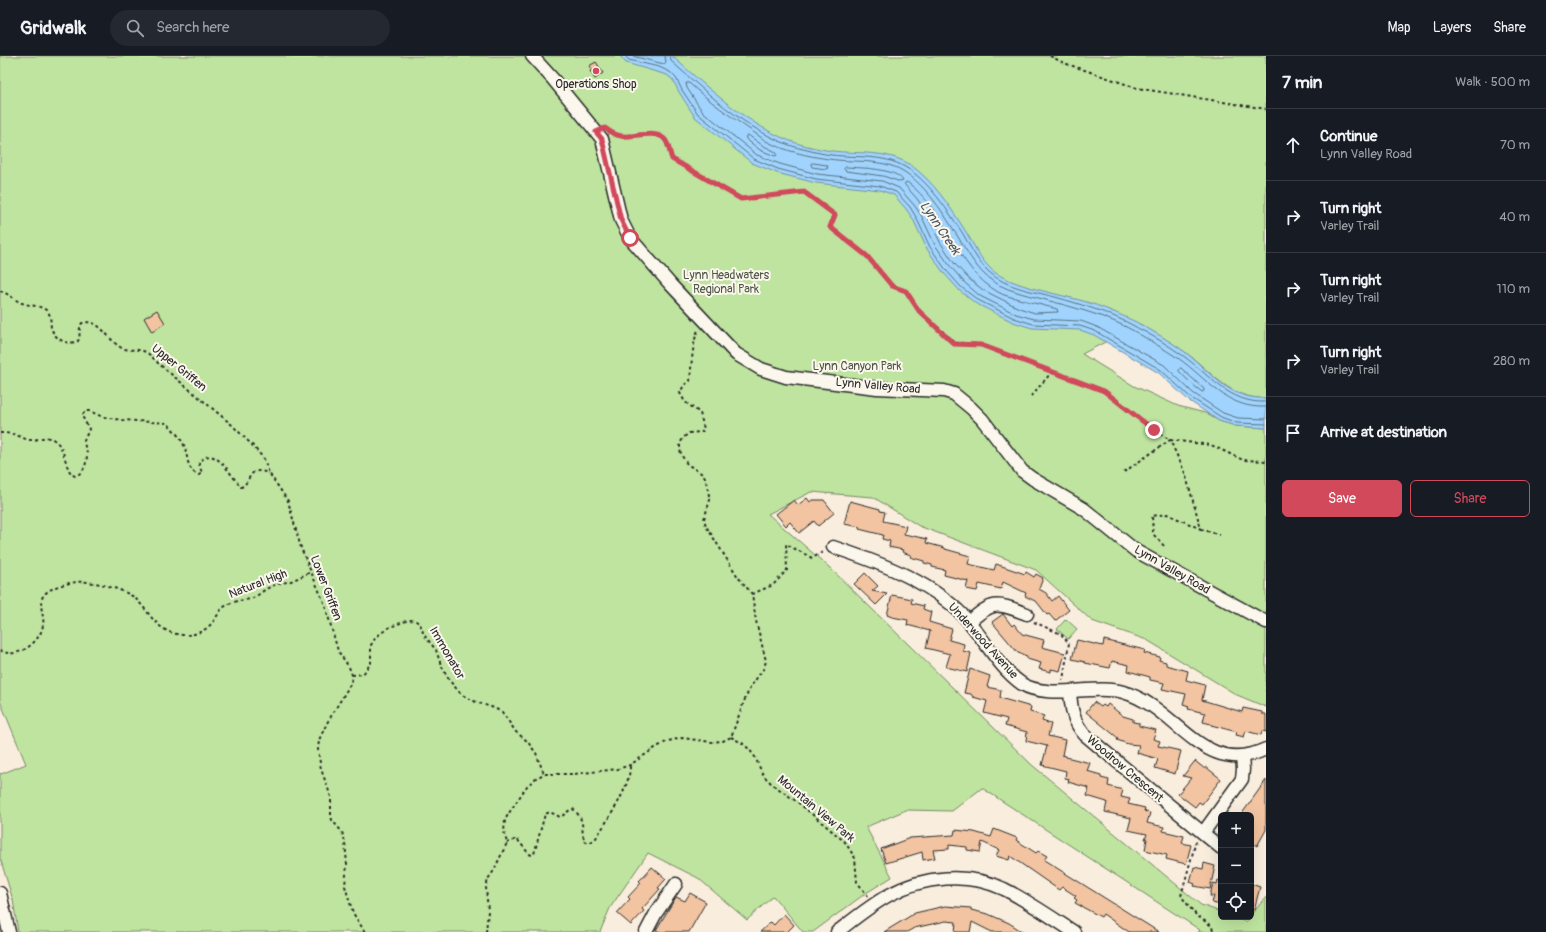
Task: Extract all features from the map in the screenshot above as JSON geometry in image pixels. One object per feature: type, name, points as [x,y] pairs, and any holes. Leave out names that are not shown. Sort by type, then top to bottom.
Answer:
[{"type":"street","name":"Lynn Valley Road","points":[[532,56],[602,139],[618,211],[624,229],[640,251],[736,354],[774,374],[800,380],[906,390],[944,391],[954,394],[982,419],[1022,471],[1084,509],[1136,551],[1266,622]]},
{"type":"street","name":"Underwood Avenue","points":[[833,547],[865,557],[923,584],[955,607],[969,622],[1011,675],[1022,684],[1033,689],[1123,692],[1148,703],[1209,750],[1229,756],[1242,756],[1254,755],[1266,749]]},
{"type":"street","points":[[969,622],[983,610],[991,606],[1000,605],[1027,614]]},
{"type":"street","name":"Woodrow Crescent","points":[[1066,691],[1075,721],[1085,735],[1218,846]]},
{"type":"street","points":[[1201,832],[1242,780],[1242,756]]},
{"type":"street","points":[[837,932],[889,895],[920,882],[941,879],[962,879],[975,880],[1003,888],[1074,932]]},
{"type":"street","points":[[646,932],[656,913],[676,884]]},
{"type":"street","points":[[0,893],[10,932]]},
{"type":"path","points":[[1050,56],[1064,63],[1137,88],[1266,109]]},
{"type":"path","points":[[596,132],[605,128],[612,133],[622,136],[647,134],[660,136],[666,141],[672,159],[741,199],[804,192],[835,215],[830,227],[867,256],[892,286],[906,291],[919,311],[954,344],[981,345],[1104,391],[1154,430],[1170,440],[1212,445],[1242,460],[1266,461]]},
{"type":"path","name":"Upper Griffen","points":[[0,291],[22,303],[47,311],[50,315],[52,331],[62,341],[68,343],[78,341],[80,337],[80,326],[82,323],[91,322],[102,329],[120,347],[130,350],[138,349],[151,356],[205,400],[242,435],[264,459],[269,473]]},
{"type":"path","points":[[486,932],[488,911],[486,888],[488,879],[494,872],[507,843],[504,832],[505,820],[527,786],[536,778],[544,774],[574,774],[618,769],[630,765],[655,748],[682,738],[712,742],[722,741],[731,737],[751,686],[764,668],[766,661],[756,622],[752,594],[738,576],[706,526],[704,519],[710,500],[704,475],[687,464],[680,450],[680,444],[683,438],[689,433],[702,432],[704,429],[700,413],[685,402],[680,393],[684,385],[690,381],[697,331],[705,322]]},
{"type":"path","points":[[1031,396],[1052,372]]},
{"type":"path","points":[[0,433],[13,434],[28,440],[47,437],[53,440],[61,447],[68,468],[71,474],[75,476],[81,474],[84,470],[87,454],[84,442],[89,429],[82,416],[85,411],[89,411],[103,417],[122,420],[167,423],[181,439],[184,445],[189,467],[192,472],[199,475],[202,473],[199,464],[200,461],[209,457],[214,457],[222,462],[242,487],[254,472],[258,470],[269,473]]},
{"type":"path","points":[[1124,472],[1170,440]]},
{"type":"path","points":[[1170,440],[1185,473],[1201,529]]},
{"type":"path","name":"Lower Griffen","points":[[269,473],[288,501],[301,548],[325,605],[338,651],[349,667],[352,675]]},
{"type":"path","points":[[1166,548],[1153,534],[1152,516],[1167,514],[1201,529],[1220,535]]},
{"type":"path","points":[[752,594],[773,585],[787,570],[786,544],[812,558]]},
{"type":"path","name":"Natural High","points":[[0,650],[4,653],[18,652],[32,643],[40,634],[43,626],[41,601],[43,596],[47,592],[62,585],[77,582],[108,586],[134,597],[151,618],[160,626],[172,632],[184,635],[196,634],[206,630],[213,623],[222,608],[231,603],[258,595],[267,588],[311,572]]},
{"type":"path","points":[[1027,614],[1030,620],[1061,634],[1069,642],[1066,691]]},
{"type":"path","name":"Immonator","points":[[352,675],[363,674],[371,663],[371,645],[376,637],[388,628],[403,622],[411,620],[416,621],[420,624],[424,635],[436,650],[441,666],[449,680],[462,695],[502,712],[516,732],[527,741],[536,753],[544,774]]},
{"type":"path","points":[[352,675],[351,683],[327,722],[319,740],[318,754],[321,769],[331,797],[332,820],[342,832],[345,842],[347,864],[345,886],[353,913],[366,932]]},
{"type":"path","name":"Mountain View Park","points":[[731,737],[749,749],[755,757],[763,775],[772,784],[800,804],[845,842],[855,858],[857,882],[866,892],[873,905]]},
{"type":"path","points":[[507,843],[517,839],[530,854],[534,854],[544,814],[550,812],[560,817],[573,809],[576,811],[582,824],[582,836],[584,840],[592,842],[613,810],[628,780],[630,765]]},
{"type":"path","points":[[1201,832],[1195,843],[1181,896],[1196,915],[1212,926],[1213,932]]},
{"type":"green space","points":[[0,56],[1266,56],[1266,398],[1253,397],[1231,389],[1185,352],[1140,324],[1082,354],[1134,386],[1178,406],[1205,413],[1219,421],[1236,426],[1266,428],[1266,707],[1237,695],[1147,640],[1092,621],[1036,570],[919,526],[873,497],[811,492],[768,514],[830,568],[1032,765],[1201,905],[1218,911],[1218,920],[1241,920],[1246,922],[1248,920],[1254,920],[1254,911],[1266,897],[1266,932],[1198,932],[1200,930],[982,788],[952,811],[906,810],[866,827],[892,877],[866,893],[813,932],[803,932],[773,896],[747,920],[698,878],[648,853],[610,908],[600,932],[18,932],[13,900],[0,858],[0,773],[1,774],[26,764],[0,701]]},
{"type":"green space","points":[[1066,619],[1077,629],[1068,639],[1057,629]]},
{"type":"water","name":"Lynn Creek","points":[[620,56],[672,56],[735,109],[770,132],[789,140],[829,151],[871,153],[891,156],[909,164],[934,186],[948,204],[981,257],[992,270],[1000,276],[1010,281],[1035,289],[1083,301],[1117,313],[1136,322],[1185,352],[1212,376],[1231,390],[1253,397],[1266,398],[1266,428],[1236,426],[1219,421],[1188,400],[1159,373],[1094,335],[1080,330],[1032,328],[1013,322],[975,303],[959,290],[943,272],[927,249],[913,219],[894,195],[880,190],[816,183],[777,173],[752,163],[695,117],[673,80],[667,75],[626,63]]},
{"type":"building","name":"Operations Shop","points":[[596,62],[603,73],[595,79],[589,66]]},
{"type":"building","points":[[157,310],[165,323],[152,332],[144,318]]},
{"type":"building","points":[[807,498],[810,502],[813,500],[824,500],[834,513],[818,526],[814,521],[799,533],[790,522],[786,526],[776,514],[794,500],[798,505]]},
{"type":"building","points":[[850,501],[880,509],[880,511],[885,512],[883,521],[906,526],[904,534],[927,539],[926,543],[970,556],[968,564],[994,570],[996,564],[1025,574],[1026,572],[1034,577],[1036,574],[1043,578],[1039,589],[1046,593],[1052,601],[1058,596],[1069,610],[1055,621],[1049,614],[1047,615],[1037,602],[1025,596],[1026,593],[1003,582],[1001,589],[979,584],[977,591],[966,589],[968,581],[944,575],[945,570],[932,567],[932,565],[924,563],[924,561],[910,557],[911,555],[902,552],[903,550],[889,547],[890,541],[882,539],[883,535],[859,529],[860,527],[844,524]]},
{"type":"building","points":[[865,573],[878,586],[872,591],[887,594],[876,605],[854,584]]},
{"type":"building","points":[[892,595],[912,599],[911,603],[924,606],[923,609],[931,612],[929,622],[952,629],[949,640],[964,644],[963,651],[971,653],[967,672],[946,667],[950,654],[926,648],[930,631],[907,625],[908,620],[887,615]]},
{"type":"building","points":[[1003,614],[1012,626],[1014,624],[1022,634],[1044,640],[1042,647],[1065,653],[1060,671],[1051,669],[1051,672],[1039,669],[1041,663],[1027,659],[1027,656],[1018,653],[992,622]]},
{"type":"building","points":[[1077,640],[1103,646],[1104,640],[1145,650],[1144,653],[1160,657],[1159,660],[1166,662],[1166,665],[1188,671],[1186,680],[1205,685],[1202,700],[1242,712],[1243,708],[1266,714],[1266,732],[1262,731],[1261,735],[1246,731],[1244,737],[1236,735],[1237,732],[1203,722],[1205,713],[1188,709],[1189,706],[1183,704],[1186,694],[1162,689],[1164,683],[1150,680],[1150,677],[1128,671],[1129,665],[1112,661],[1110,668],[1072,659]]},
{"type":"building","points":[[970,669],[990,676],[987,687],[1001,690],[1000,698],[1031,707],[1030,712],[1044,716],[1042,721],[1051,724],[1048,736],[1065,740],[1062,755],[1090,763],[1087,771],[1101,775],[1101,778],[1109,780],[1108,786],[1123,790],[1121,797],[1130,799],[1128,804],[1145,808],[1144,811],[1150,813],[1147,823],[1164,827],[1163,831],[1184,836],[1182,843],[1191,845],[1186,864],[1166,859],[1167,855],[1145,850],[1147,839],[1145,839],[1147,834],[1128,830],[1131,818],[1105,812],[1107,802],[1087,796],[1089,788],[1068,782],[1069,779],[1065,778],[1066,771],[1042,765],[1047,746],[1026,741],[1027,732],[1005,726],[1007,719],[984,713],[987,701],[973,697],[971,694],[964,693]]},
{"type":"building","points":[[1094,702],[1101,707],[1103,705],[1106,707],[1108,704],[1123,716],[1133,719],[1133,722],[1139,723],[1139,726],[1156,730],[1153,739],[1160,741],[1158,746],[1181,751],[1175,774],[1155,768],[1158,759],[1137,753],[1139,745],[1128,744],[1117,740],[1118,738],[1086,712]]},
{"type":"building","points":[[1195,761],[1205,769],[1206,767],[1221,779],[1202,804],[1199,802],[1195,807],[1178,794],[1191,778],[1183,776]]},
{"type":"building","points":[[1266,780],[1266,830],[1257,846],[1254,844],[1254,812],[1243,812]]},
{"type":"building","points":[[994,829],[1017,838],[1016,840],[1036,853],[1038,851],[1047,856],[1044,860],[1159,932],[1129,932],[1103,914],[1101,917],[1075,903],[1077,900],[1074,898],[1076,896],[1062,887],[1059,890],[1010,856],[1009,860],[996,856],[999,850],[982,842],[980,852],[967,850],[967,847],[949,845],[949,849],[933,850],[935,858],[923,860],[922,852],[886,863],[881,849],[910,838],[954,835],[955,830],[974,832],[991,837]]},
{"type":"building","points":[[1204,863],[1215,866],[1210,889],[1194,886],[1195,884],[1190,882],[1194,867],[1203,869]]},
{"type":"building","points":[[652,867],[666,879],[658,888],[660,889],[642,909],[644,911],[631,925],[617,913],[630,899],[628,897],[641,883],[639,881]]},
{"type":"building","points":[[1218,880],[1218,904],[1212,903],[1214,896],[1210,896],[1213,883],[1217,884]]},
{"type":"building","points":[[1254,885],[1260,887],[1254,910]]},
{"type":"building","points":[[690,893],[706,902],[689,932],[660,932],[656,930],[676,897],[685,901]]},
{"type":"building","points":[[945,906],[971,908],[971,910],[988,914],[1009,923],[1023,932],[992,932],[972,922],[970,932],[955,932],[956,922],[946,921],[914,928],[907,932],[884,932],[915,913]]},
{"type":"building","points":[[784,914],[794,925],[787,932],[760,932],[771,922],[774,925]]},
{"type":"place","name":"Operations Shop","points":[[596,71]]},
{"type":"route","points":[[630,238],[624,229],[618,211],[602,139],[596,132],[605,128],[612,133],[622,136],[647,134],[660,136],[666,141],[672,159],[741,199],[804,192],[835,215],[830,227],[867,256],[892,286],[906,291],[919,311],[954,344],[981,345],[1104,391],[1154,430]]},
{"type":"park label","name":"Lynn Headwaters Regional Park","points":[[726,282]]},
{"type":"park label","name":"Lynn Canyon Park","points":[[857,366]]}]
